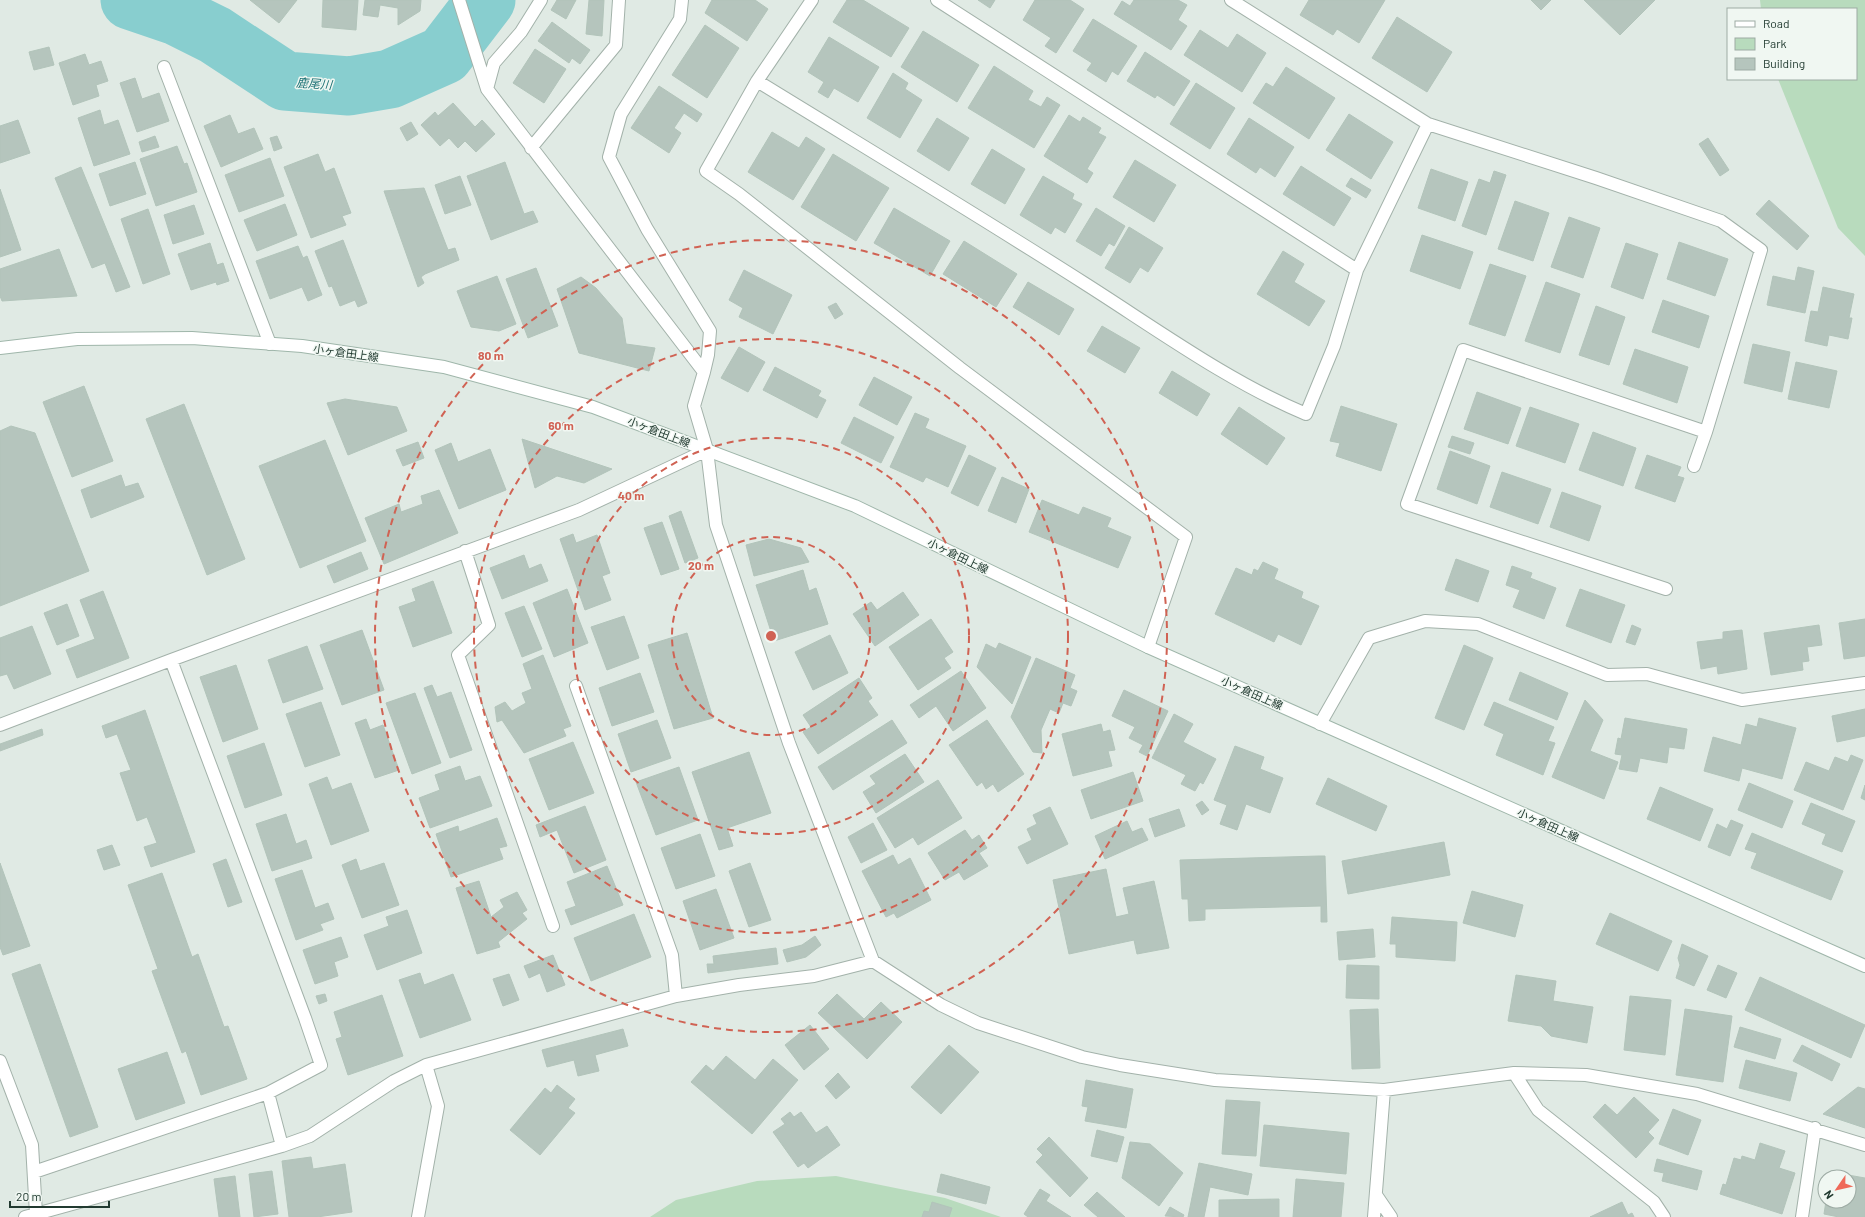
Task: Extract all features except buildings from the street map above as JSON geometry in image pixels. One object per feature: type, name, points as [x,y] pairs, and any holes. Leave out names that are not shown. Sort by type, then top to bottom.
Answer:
[{"type":"street","points":[[459,0],[487,89],[704,372]]},
{"type":"street","points":[[487,89],[494,63],[521,32],[541,0]]},
{"type":"street","points":[[531,148],[616,45],[619,0]]},
{"type":"street","points":[[682,0],[680,19],[621,114],[609,157],[647,229],[710,331],[708,355],[694,406],[707,450],[716,525],[789,743],[873,961],[942,1005],[978,1024],[1082,1057],[1120,1065],[1215,1080],[1384,1090],[1514,1073],[1586,1075],[1698,1094],[1815,1128],[1865,1145]]},
{"type":"street","points":[[812,0],[757,81],[706,171],[739,194],[960,368],[1186,537],[1148,647]]},
{"type":"street","points":[[937,0],[1357,270]]},
{"type":"street","points":[[1231,0],[1428,124],[1596,178],[1721,221],[1761,250],[1706,432],[1694,466]]},
{"type":"street","points":[[164,67],[270,344]]},
{"type":"street","points":[[757,81],[971,211],[1209,363],[1284,405],[1306,414],[1334,346],[1357,270],[1428,124]]},
{"type":"street","name":"小ヶ倉田上線","points":[[0,348],[77,339],[192,338],[302,346],[444,367],[593,407],[855,506],[1148,647],[1865,966]]},
{"type":"street","points":[[1666,589],[1407,504],[1464,350],[1706,432]]},
{"type":"street","points":[[0,725],[170,660],[579,510],[707,450]]},
{"type":"street","points":[[465,551],[489,625],[458,655],[553,926]]},
{"type":"street","points":[[1320,724],[1369,638],[1425,621],[1478,624],[1607,675],[1647,674],[1742,700],[1865,683]]},
{"type":"street","points":[[34,1172],[268,1093],[321,1065],[306,1018],[170,660]]},
{"type":"street","points":[[576,686],[672,955],[676,996]]},
{"type":"street","points":[[0,1062],[32,1145],[34,1172],[31,1215],[282,1146],[310,1136],[394,1081],[426,1065],[676,996],[739,985],[814,976],[873,961]]},
{"type":"street","points":[[418,1217],[438,1106],[426,1065]]},
{"type":"street","points":[[1514,1073],[1538,1110],[1654,1202],[1664,1217]]},
{"type":"street","points":[[1374,1217],[1384,1090]]},
{"type":"street","points":[[268,1093],[282,1146]]},
{"type":"street","points":[[1802,1217],[1815,1128]]},
{"type":"street","points":[[1376,1195],[1391,1217]]},
{"type":"green space","points":[[1760,0],[1865,0],[1865,256],[1838,228],[1778,80],[1857,80],[1857,8],[1761,8]]},
{"type":"green space","points":[[836,1176],[945,1198],[1001,1217],[650,1217],[676,1200],[757,1181]]},
{"type":"waterway","name":"鹿尾川","points":[[130,0],[177,16],[215,35],[285,81],[349,86],[390,79],[444,55],[486,0]]}]
